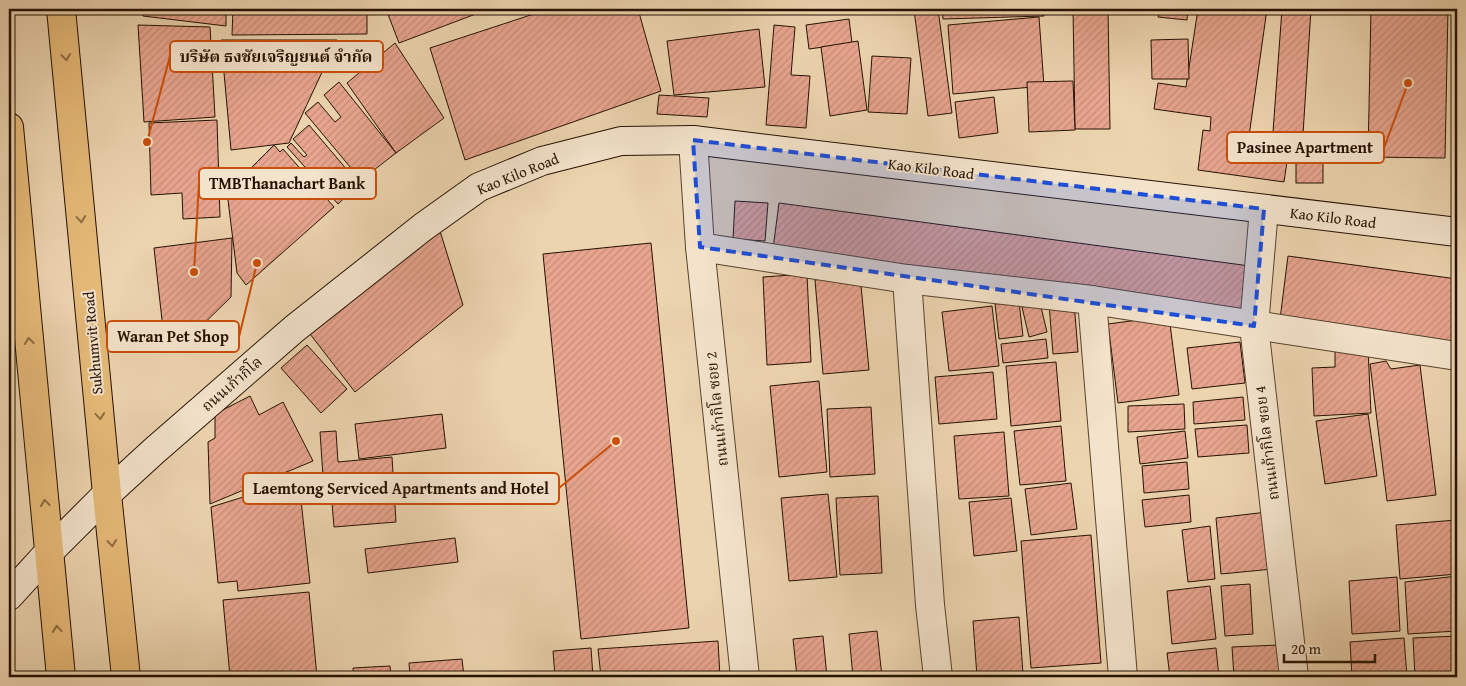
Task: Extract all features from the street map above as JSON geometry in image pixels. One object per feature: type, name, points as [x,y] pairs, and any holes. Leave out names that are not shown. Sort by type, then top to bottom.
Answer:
[{"type":"highway","name":"Sukhumvit Road","points":[[61,9],[126,677]]},
{"type":"highway","points":[[9,127],[62,677]]},
{"type":"street","name":"ถนนเก้ากิโล","points":[[9,596],[50,551],[107,494],[294,329],[423,227],[479,187],[542,161],[621,141],[693,140]]},
{"type":"street","name":"Kao Kilo Road","points":[[693,140],[1457,232]]},
{"type":"street","name":"ถนนเก้ากิโล ซอย 2","points":[[693,140],[700,247],[745,677]]},
{"type":"street","name":"ถนนเก้ากิโล ซอย 4","points":[[1264,210],[1254,326],[1294,677]]},
{"type":"street","points":[[700,247],[907,279],[1092,300],[1457,358]]},
{"type":"street","points":[[907,279],[930,606],[938,677]]},
{"type":"street","points":[[1092,300],[1123,677]]},
{"type":"highlighted area","points":[[693,140],[1264,209],[1254,326],[700,247]]},
{"type":"building","points":[[142,9],[226,9],[226,26],[143,16]]},
{"type":"building","points":[[233,9],[367,9],[367,34],[232,35]]},
{"type":"building","points":[[386,9],[489,9],[399,43]]},
{"type":"building","points":[[549,9],[638,9],[661,91],[465,160],[430,48]]},
{"type":"building","points":[[757,9],[812,9],[757,11]]},
{"type":"building","points":[[938,9],[952,113],[928,116],[914,10]]},
{"type":"building","points":[[942,9],[1044,9],[1044,16],[943,19]]},
{"type":"building","points":[[1073,9],[1108,9],[1110,129],[1075,129]]},
{"type":"building","points":[[1159,9],[1188,9],[1187,20],[1158,17]]},
{"type":"building","points":[[1198,9],[1267,9],[1248,143],[1289,148],[1284,182],[1198,170],[1203,130],[1210,131],[1211,117],[1154,109],[1158,83],[1186,87]]},
{"type":"building","points":[[1282,9],[1311,9],[1303,134],[1273,132]]},
{"type":"building","points":[[1371,9],[1448,9],[1445,158],[1368,157]]},
{"type":"building","points":[[1039,17],[1044,86],[953,94],[948,25]]},
{"type":"building","points":[[849,19],[852,43],[809,49],[806,25]]},
{"type":"building","points":[[138,25],[210,27],[215,117],[144,122]]},
{"type":"building","points":[[774,25],[795,27],[791,75],[810,76],[806,128],[766,125]]},
{"type":"building","points":[[759,29],[765,87],[674,95],[667,41]]},
{"type":"building","points":[[1188,39],[1189,79],[1152,79],[1151,40]]},
{"type":"building","points":[[221,40],[337,40],[289,143],[231,150]]},
{"type":"building","points":[[858,41],[867,110],[830,116],[821,47]]},
{"type":"building","points":[[395,43],[444,118],[396,153],[347,83]]},
{"type":"building","points":[[872,56],[911,58],[907,114],[868,112]]},
{"type":"building","points":[[1073,81],[1075,130],[1029,132],[1027,82]]},
{"type":"building","points":[[339,82],[396,153],[361,180],[305,113],[318,102],[335,122],[341,117],[324,95]]},
{"type":"building","points":[[659,95],[709,98],[707,117],[657,114]]},
{"type":"building","points":[[994,97],[998,133],[959,138],[955,102]]},
{"type":"building","points":[[217,120],[220,217],[183,219],[182,193],[151,195],[149,123]]},
{"type":"building","points":[[309,125],[359,184],[338,204],[287,147],[291,143],[304,157],[307,155],[293,139]]},
{"type":"building","points":[[274,145],[280,152],[283,149],[334,207],[246,285],[237,273],[227,192]]},
{"type":"building","points":[[1296,151],[1323,151],[1323,183],[1296,183]]},
{"type":"building","points":[[735,201],[768,203],[765,241],[733,239]]},
{"type":"building","points":[[779,203],[1250,266],[1243,312],[773,249]]},
{"type":"building","points":[[440,231],[463,305],[355,392],[310,334]]},
{"type":"building","points":[[232,238],[231,297],[187,340],[164,338],[154,248]]},
{"type":"building","points":[[651,243],[689,628],[581,639],[543,254]]},
{"type":"building","points":[[1288,256],[1457,279],[1457,342],[1280,319]]},
{"type":"building","points":[[807,274],[811,362],[767,365],[763,277]]},
{"type":"building","points":[[860,275],[869,370],[823,374],[815,280]]},
{"type":"building","points":[[1019,302],[1023,336],[999,339],[995,304]]},
{"type":"building","points":[[1074,302],[1078,352],[1053,354],[1049,304]]},
{"type":"building","points":[[1040,303],[1047,332],[1029,337],[1022,307]]},
{"type":"building","points":[[992,306],[999,366],[949,371],[942,312]]},
{"type":"building","points":[[1169,316],[1179,395],[1118,403],[1108,324]]},
{"type":"building","points":[[1046,339],[1048,358],[1003,363],[1001,344]]},
{"type":"building","points":[[1240,342],[1245,383],[1192,389],[1187,348]]},
{"type":"building","points":[[307,345],[347,389],[321,413],[281,368]]},
{"type":"building","points":[[1368,348],[1371,413],[1314,416],[1312,368],[1335,367],[1335,349]]},
{"type":"building","points":[[1386,361],[1391,369],[1420,365],[1436,495],[1387,501],[1370,364]]},
{"type":"building","points":[[1056,362],[1061,421],[1011,426],[1006,366]]},
{"type":"building","points":[[993,372],[997,419],[939,424],[935,377]]},
{"type":"building","points":[[819,381],[827,472],[779,477],[770,386]]},
{"type":"building","points":[[250,396],[259,415],[283,402],[313,461],[210,504],[208,442],[215,438],[215,414]]},
{"type":"building","points":[[1243,397],[1245,420],[1194,424],[1193,402]]},
{"type":"building","points":[[1184,404],[1185,429],[1128,432],[1128,406]]},
{"type":"building","points":[[871,407],[875,474],[830,477],[827,409]]},
{"type":"building","points":[[442,414],[446,448],[359,459],[355,424]]},
{"type":"building","points":[[1368,414],[1377,476],[1325,484],[1316,421]]},
{"type":"building","points":[[1247,425],[1249,453],[1198,457],[1195,429]]},
{"type":"building","points":[[1061,426],[1066,481],[1020,485],[1014,431]]},
{"type":"building","points":[[336,431],[338,462],[392,457],[396,522],[334,527],[331,491],[324,491],[320,432]]},
{"type":"building","points":[[1185,431],[1188,458],[1140,464],[1137,437]]},
{"type":"building","points":[[1004,432],[1009,496],[959,499],[954,436]]},
{"type":"building","points":[[1187,462],[1189,489],[1144,493],[1142,466]]},
{"type":"building","points":[[292,482],[293,492],[300,491],[310,583],[238,591],[237,581],[218,583],[211,507]]},
{"type":"building","points":[[1071,483],[1077,529],[1031,535],[1025,489]]},
{"type":"building","points":[[828,494],[837,577],[789,581],[781,498]]},
{"type":"building","points":[[1189,495],[1191,522],[1145,527],[1142,500]]},
{"type":"building","points":[[878,496],[882,573],[840,575],[836,498]]},
{"type":"building","points":[[1011,498],[1017,551],[974,556],[969,502]]},
{"type":"building","points":[[1267,512],[1273,569],[1221,574],[1216,518]]},
{"type":"building","points":[[1456,520],[1457,574],[1400,579],[1396,525]]},
{"type":"building","points":[[1210,526],[1215,579],[1188,582],[1182,530]]},
{"type":"building","points":[[1091,535],[1101,663],[1031,668],[1021,541]]},
{"type":"building","points":[[455,538],[458,562],[368,573],[365,549]]},
{"type":"building","points":[[1457,576],[1457,631],[1408,634],[1405,582]]},
{"type":"building","points":[[1397,577],[1400,631],[1352,634],[1349,581]]},
{"type":"building","points":[[1250,584],[1253,634],[1225,636],[1221,586]]},
{"type":"building","points":[[1210,586],[1216,639],[1172,644],[1167,591]]},
{"type":"building","points":[[309,592],[317,677],[230,677],[223,600]]},
{"type":"building","points":[[1019,617],[1023,674],[977,677],[973,621]]},
{"type":"building","points":[[877,631],[882,677],[853,677],[849,634]]},
{"type":"building","points":[[823,636],[827,677],[797,677],[793,639]]},
{"type":"building","points":[[1457,636],[1457,677],[1415,677],[1413,638]]},
{"type":"building","points":[[1404,638],[1407,677],[1352,677],[1350,642]]},
{"type":"building","points":[[718,641],[720,677],[601,677],[598,649]]},
{"type":"building","points":[[1279,645],[1281,677],[1234,677],[1232,647]]},
{"type":"building","points":[[591,648],[593,677],[555,677],[553,651]]},
{"type":"building","points":[[1216,648],[1219,677],[1170,677],[1167,653]]},
{"type":"building","points":[[462,659],[464,677],[410,677],[409,663]]},
{"type":"building","points":[[11,660],[13,677],[9,677],[9,662]]},
{"type":"building","points":[[390,666],[391,677],[354,677],[353,668]]},
{"type":"building","points":[[1087,673],[1087,677],[1047,677]]},
{"type":"place","name":"Pasinee Apartment","points":[[1408,83]]},
{"type":"place","name":"บริษัต ธงชัยเจริญยนต์ จำกัด","points":[[147,142]]},
{"type":"place","name":"Waran Pet Shop","points":[[257,263]]},
{"type":"place","name":"TMBThanachart Bank","points":[[194,272]]},
{"type":"place","name":"Laemtong Serviced Apartments and Hotel","points":[[616,441]]}]
